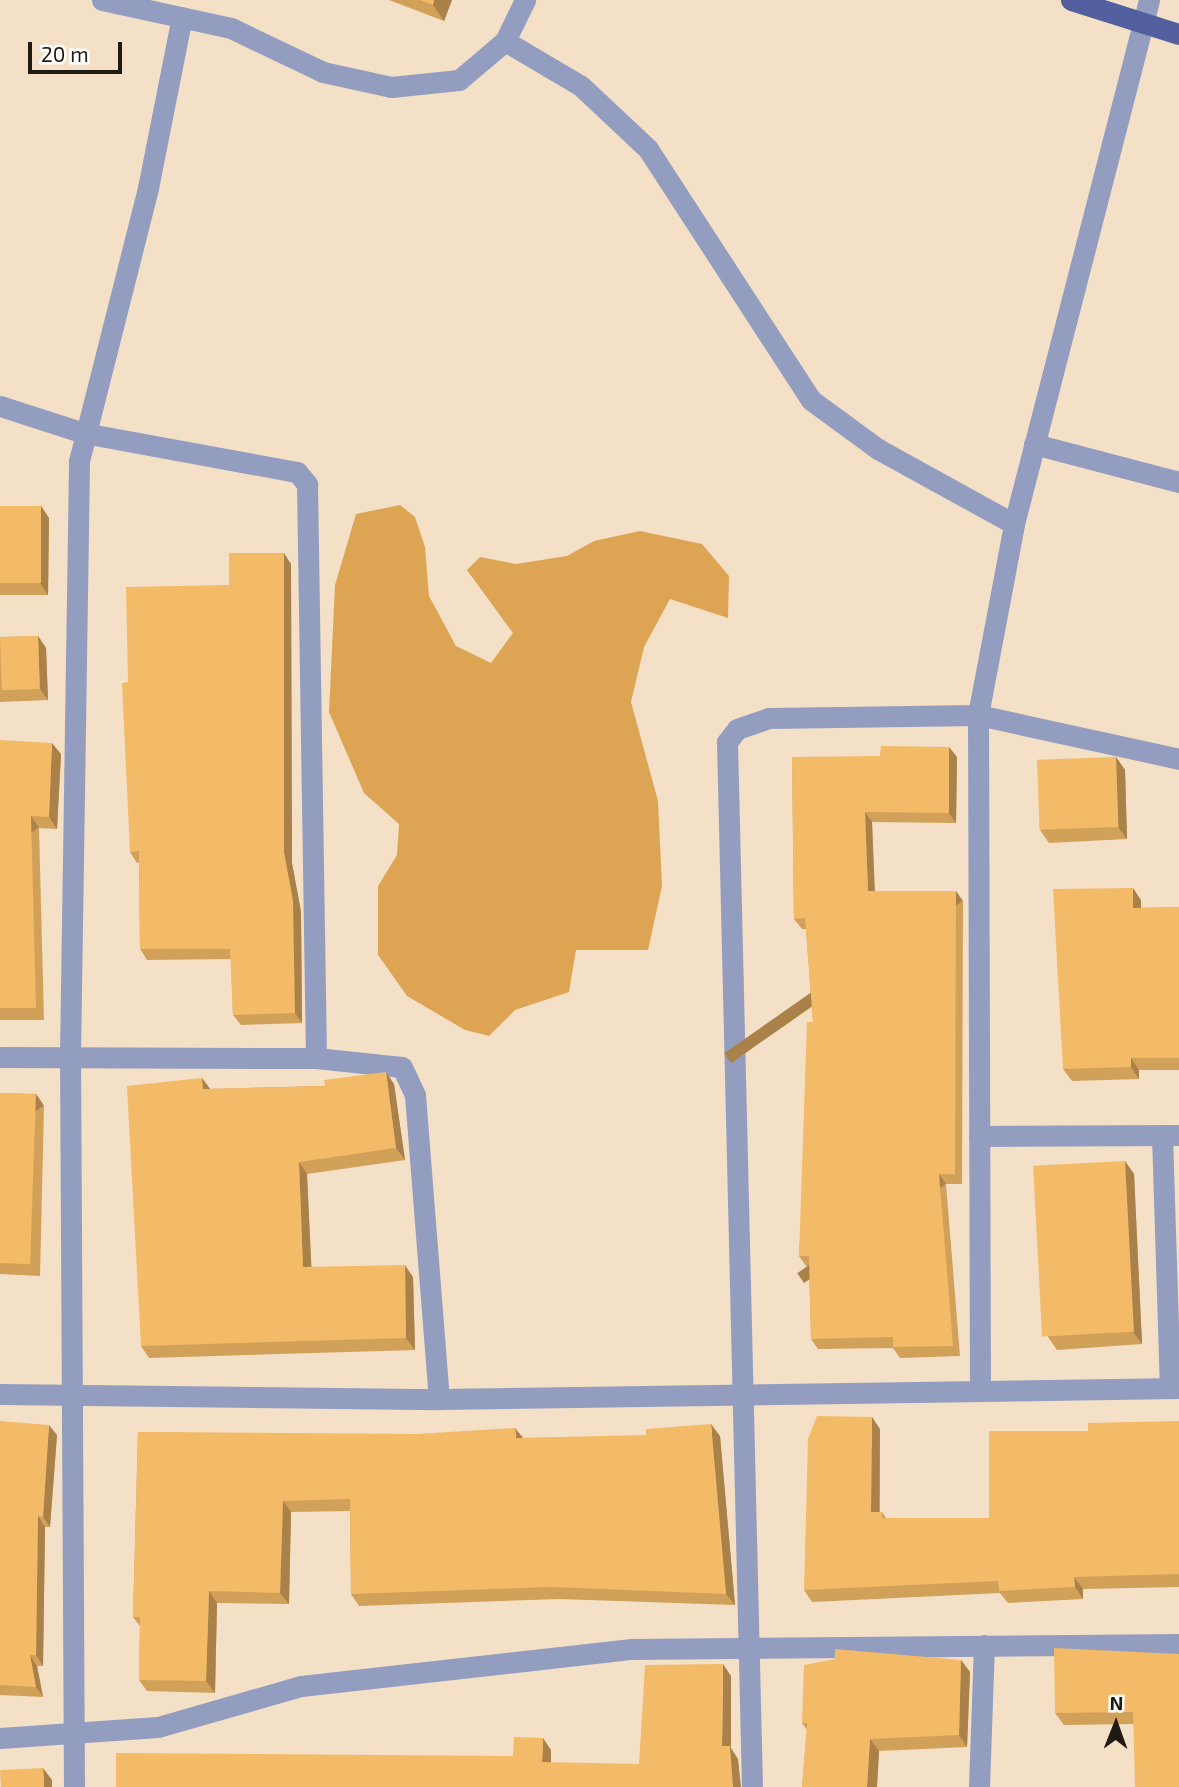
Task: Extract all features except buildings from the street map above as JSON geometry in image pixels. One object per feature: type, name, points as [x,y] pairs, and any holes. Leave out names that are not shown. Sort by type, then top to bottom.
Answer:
[{"type":"main road","points":[[1071,0],[1179,34]]},
{"type":"street","points":[[102,0],[231,28],[323,72],[391,87],[459,80],[505,41],[526,0]]},
{"type":"street","points":[[980,1390],[978,715],[1014,524],[1146,23],[1149,0]]},
{"type":"street","points":[[74,1787],[70,1056],[84,433],[148,188],[182,17]]},
{"type":"street","points":[[505,41],[581,86],[648,149],[811,400],[878,449],[1014,524]]},
{"type":"street","points":[[0,406],[84,433],[297,472],[307,484],[316,1058]]},
{"type":"street","points":[[1034,444],[1179,482]]},
{"type":"street","points":[[752,1787],[727,742],[737,729],[769,718],[978,715],[1179,759]]},
{"type":"street","points":[[0,1057],[316,1058],[395,1062],[409,1077],[439,1399]]},
{"type":"street","points":[[0,1394],[71,1392],[439,1399],[1174,1388],[1170,1135],[979,1136]]},
{"type":"street","points":[[0,1738],[74,1737],[158,1727],[302,1686],[632,1649],[750,1644],[1179,1644]]},
{"type":"street","points":[[979,1787],[984,1645]]},
{"type":"shaded area","points":[[400,505],[415,517],[425,547],[429,596],[456,646],[491,663],[513,633],[467,570],[480,557],[516,564],[567,556],[594,541],[640,531],[702,544],[729,576],[728,618],[670,599],[644,647],[631,702],[658,801],[662,886],[648,950],[576,950],[569,992],[515,1010],[489,1036],[465,1030],[407,996],[378,955],[378,886],[397,855],[399,824],[364,793],[329,712],[335,585],[356,514]]}]
